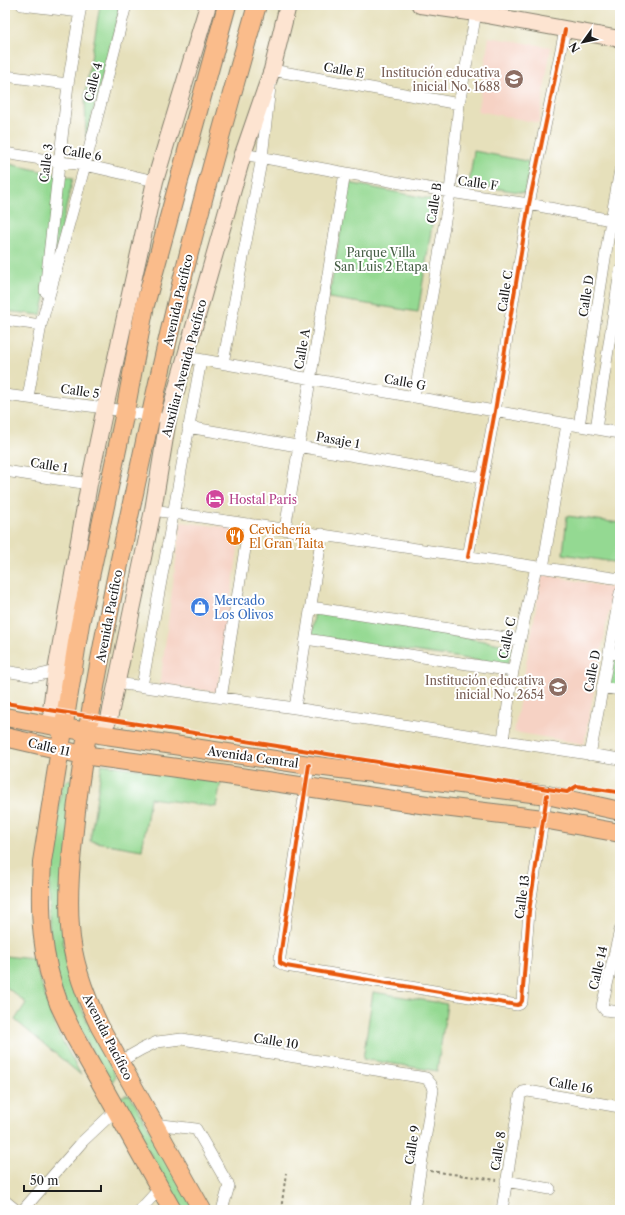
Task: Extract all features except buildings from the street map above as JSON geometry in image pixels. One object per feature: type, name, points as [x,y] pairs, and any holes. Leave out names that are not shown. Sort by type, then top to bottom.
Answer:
[{"type":"main road","points":[[59,728],[51,710],[56,671],[89,484],[155,181],[208,5]]},
{"type":"main road","points":[[172,1210],[74,1035],[60,1005],[50,976],[43,947],[40,921],[40,890],[42,862],[60,749],[59,728],[125,412],[145,305],[227,5]]},
{"type":"main road","name":"Avenida Pacífico","points":[[202,1210],[119,1062],[88,1003],[74,954],[70,929],[69,883],[83,755],[93,733],[107,624],[150,416],[190,250],[257,5]]},
{"type":"main road","name":"Auxiliar Avenida Pacífico","points":[[93,733],[108,719],[153,510],[168,419],[243,154],[272,70],[288,5]]},
{"type":"main road","points":[[420,5],[476,13],[620,39]]},
{"type":"main road","name":"Avenida Central","points":[[5,717],[59,728],[310,765],[547,796],[620,811]]},
{"type":"main road","name":"Calle 11","points":[[10,738],[83,755]]},
{"type":"main road","name":"Avenida Central","points":[[83,755],[306,786],[427,805],[543,819],[620,833]]},
{"type":"main road","points":[[107,1095],[130,1081]]},
{"type":"street","points":[[22,5],[80,9]]},
{"type":"street","name":"Calle 4","points":[[85,165],[126,5]]},
{"type":"street","name":"Calle 3","points":[[28,398],[41,325],[68,84],[80,9]]},
{"type":"street","name":"Calle B","points":[[414,397],[450,192],[459,104],[476,13]]},
{"type":"street","name":"Calle C","points":[[468,556],[495,411],[529,204],[565,30]]},
{"type":"street","points":[[223,363],[262,157],[272,70]]},
{"type":"street","name":"Calle E","points":[[272,70],[459,104]]},
{"type":"street","points":[[5,76],[68,84]]},
{"type":"street","name":"Calle 6","points":[[5,153],[85,165],[155,181]]},
{"type":"street","name":"Calle F","points":[[243,154],[450,192],[529,204],[616,221]]},
{"type":"street","name":"Calle 3","points":[[41,325],[85,165]]},
{"type":"street","name":"Calle D","points":[[579,426],[616,221],[620,170]]},
{"type":"street","name":"Calle A","points":[[285,530],[345,173]]},
{"type":"street","points":[[596,429],[620,271]]},
{"type":"street","points":[[5,320],[41,325]]},
{"type":"street","name":"Calle G","points":[[186,357],[620,433]]},
{"type":"street","points":[[142,686],[174,513],[188,427],[202,360]]},
{"type":"street","name":"Calle 5","points":[[5,395],[105,408],[150,416]]},
{"type":"street","points":[[150,416],[168,419]]},
{"type":"street","points":[[540,567],[567,424]]},
{"type":"street","name":"Pasaje 1","points":[[188,427],[482,478]]},
{"type":"street","name":"Calle 1","points":[[5,471],[89,484]]},
{"type":"street","points":[[153,510],[620,579]]},
{"type":"street","points":[[221,698],[249,524]]},
{"type":"street","points":[[295,708],[322,534]]},
{"type":"street","name":"Calle C","points":[[503,740],[513,671],[540,567]]},
{"type":"street","name":"Calle D","points":[[590,755],[602,687],[615,654],[620,593]]},
{"type":"street","points":[[311,607],[520,640]]},
{"type":"street","points":[[306,639],[513,671]]},
{"type":"street","points":[[5,671],[34,676],[56,671]]},
{"type":"street","points":[[116,683],[295,708],[620,759]]},
{"type":"street","points":[[602,687],[620,690]]},
{"type":"street","points":[[306,786],[310,765]]},
{"type":"street","name":"Calle 13","points":[[306,786],[280,963],[286,966],[517,1005],[522,1001],[529,911],[547,796]]},
{"type":"street","name":"Calle 14","points":[[620,930],[602,1006],[605,1010],[620,1012]]},
{"type":"street","name":"Calle 10","points":[[119,1062],[157,1042],[182,1039],[424,1078],[431,1084]]},
{"type":"street","name":"Calle 9","points":[[414,1210],[433,1090],[431,1084]]},
{"type":"street","name":"Calle 16","points":[[520,1096],[524,1092],[528,1091],[620,1106]]},
{"type":"street","name":"Calle 8","points":[[502,1210],[520,1096]]},
{"type":"street","points":[[23,1210],[83,1141],[116,1110]]},
{"type":"street","points":[[154,1124],[196,1130],[229,1186],[222,1210]]},
{"type":"street","points":[[506,1181],[550,1189]]},
{"type":"street","points":[[140,1210],[160,1188]]},
{"type":"street","points":[[5,1200],[16,1210]]},
{"type":"path","points":[[421,1170],[506,1181]]},
{"type":"path","points":[[280,1210],[286,1173]]},
{"type":"shaded area","name":"Institución educativa inicial No. 1688","points":[[489,37],[551,47],[539,123],[478,111]]},
{"type":"shaded area","name":"Mercado Los Olivos","points":[[181,522],[241,529],[217,692],[160,684]]},
{"type":"shaded area","points":[[542,574],[613,588],[584,744],[514,732]]},
{"type":"green space","points":[[100,5],[121,5],[86,139],[85,95]]},
{"type":"green space","points":[[474,151],[531,162],[525,193],[469,184]]},
{"type":"green space","points":[[5,163],[73,178],[41,315],[5,311]]},
{"type":"green space","name":"Parque Villa San Luis 2 Etapa","points":[[349,183],[436,200],[418,312],[329,298]]},
{"type":"green space","points":[[567,516],[620,523],[619,563],[563,554]]},
{"type":"green space","points":[[315,611],[512,646],[508,665],[311,636]]},
{"type":"green space","points":[[612,656],[620,658],[620,687],[606,685]]},
{"type":"green space","points":[[102,764],[221,781],[216,807],[150,798],[142,850],[90,841]]},
{"type":"green space","points":[[68,780],[72,781],[63,941],[74,987],[82,1010],[115,1076],[113,1081],[108,1082],[60,990],[49,924],[50,865],[62,786]]},
{"type":"green space","points":[[5,956],[33,959],[56,1029],[81,1075],[15,1020],[26,1003],[5,986]]},
{"type":"green space","points":[[373,992],[447,1004],[437,1071],[363,1059]]},
{"type":"green space","points":[[130,1095],[195,1210],[182,1210],[120,1101],[121,1097]]},
{"type":"cycle path","points":[[468,557],[495,411],[529,204],[565,30]]},
{"type":"cycle path","points":[[5,703],[567,792],[577,786],[617,792],[620,799]]},
{"type":"cycle path","points":[[309,765],[280,963],[286,966],[517,1005],[522,1001],[529,911],[547,795]]},
{"type":"place","name":"Institución educativa inicial No. 1688","points":[[514,79]]},
{"type":"place","name":"Hostal Paris","points":[[215,499]]},
{"type":"place","name":"Cevichería El Gran Taita","points":[[235,536]]},
{"type":"place","name":"Mercado Los Olivos","points":[[200,607]]},
{"type":"place","name":"Institución educativa inicial No. 2654","points":[[558,687]]}]
